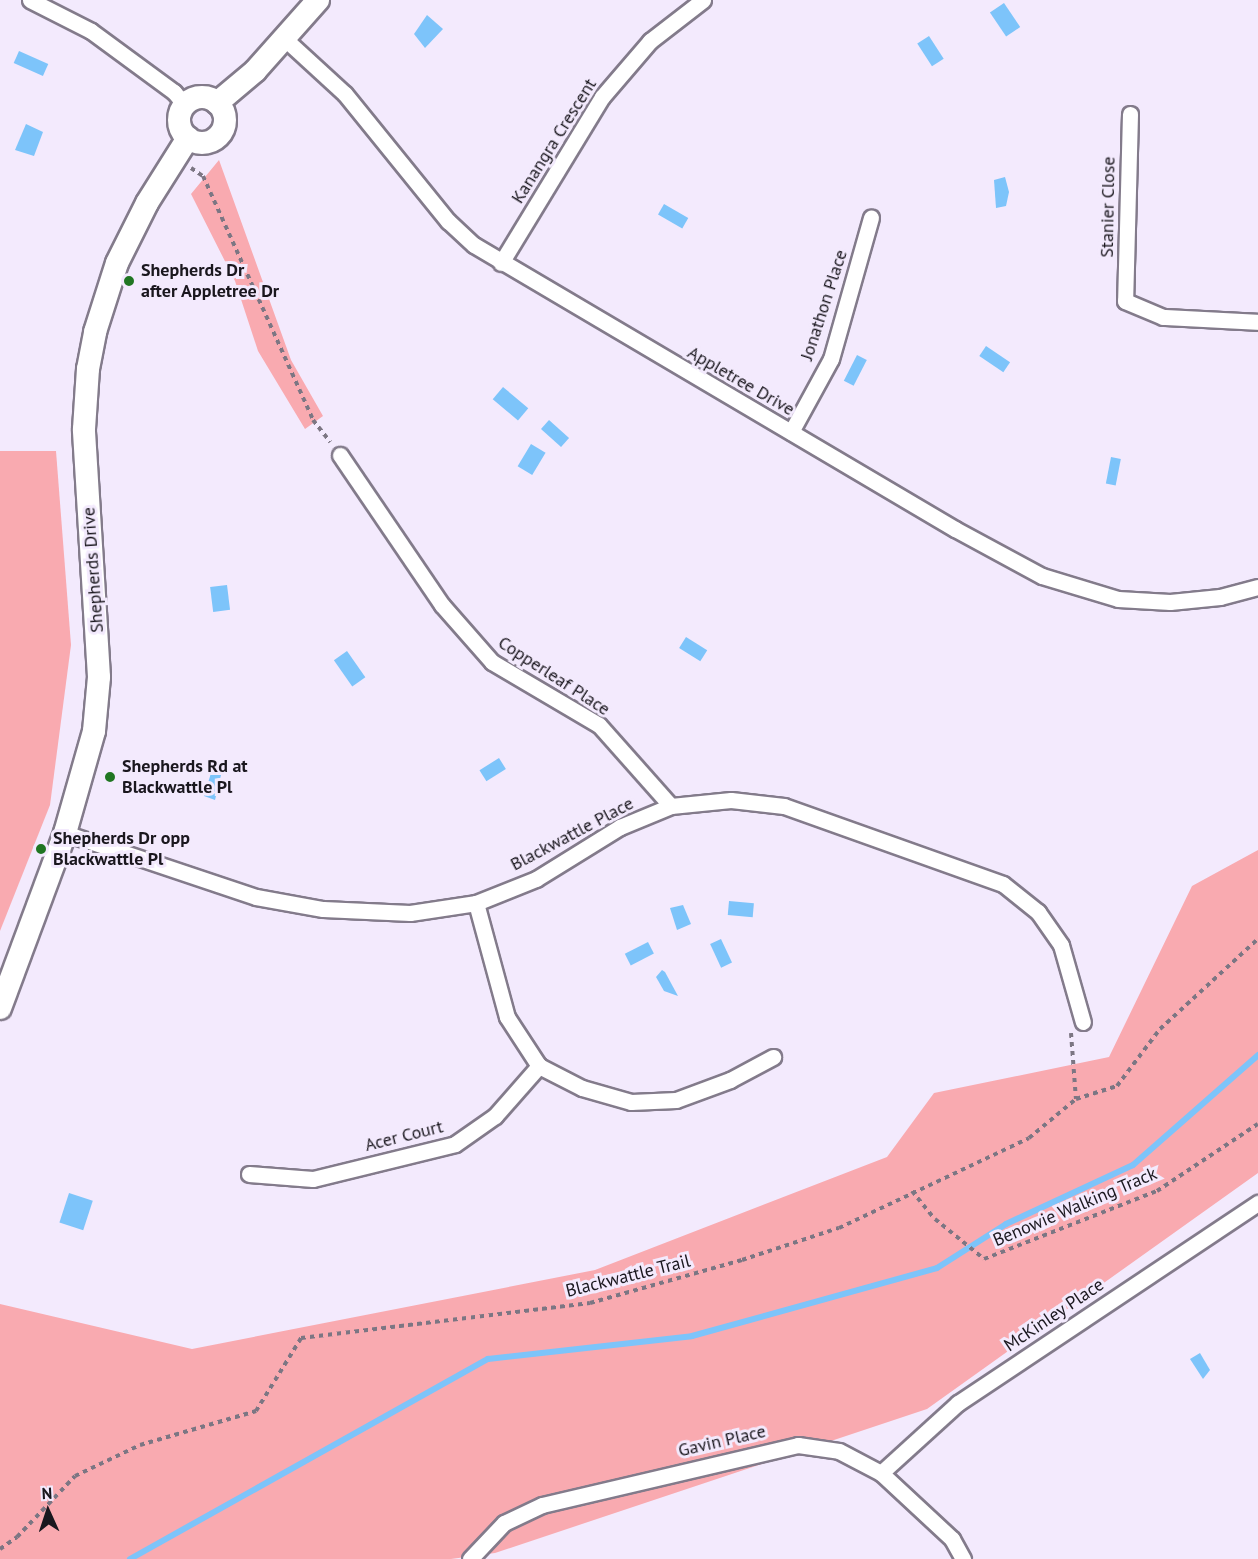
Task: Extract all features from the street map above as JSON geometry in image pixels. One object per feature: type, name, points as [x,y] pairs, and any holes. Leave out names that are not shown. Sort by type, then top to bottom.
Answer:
[{"type":"main road","points":[[217,103],[285,39],[318,0]]},
{"type":"main road","points":[[204,97],[217,103],[225,117],[222,132],[210,142],[188,138],[179,118],[185,105],[204,97]]},
{"type":"main road","name":"Shepherds Drive","points":[[0,1008],[65,833],[88,759],[98,695],[97,611],[85,449],[88,369],[95,332],[117,263],[188,138]]},
{"type":"street","points":[[30,0],[59,5],[164,84],[185,105]]},
{"type":"street","name":"Kanangra Crescent","points":[[501,263],[602,97],[650,41],[703,0]]},
{"type":"street","name":"Appletree Drive","points":[[285,39],[345,94],[448,221],[501,263],[1022,566],[1080,590],[1118,600],[1170,602],[1220,597],[1258,587]]},
{"type":"street","name":"Stanier Close","points":[[1130,114],[1125,301],[1163,317],[1258,322]]},
{"type":"street","name":"Jonathon Place","points":[[791,432],[831,359],[871,218]]},
{"type":"street","name":"Copperleaf Place","points":[[340,455],[442,605],[492,662],[598,725],[671,806]]},
{"type":"street","name":"Blackwattle Place","points":[[65,833],[256,897],[323,909],[410,913],[476,903],[536,879],[620,827],[671,806],[731,800],[784,806],[1003,884],[1038,912],[1061,945],[1083,1022]]},
{"type":"street","points":[[476,903],[507,1017],[539,1066],[582,1088],[631,1102],[676,1100],[730,1080],[773,1057]]},
{"type":"street","name":"Acer Court","points":[[249,1174],[313,1179],[455,1144],[495,1116],[539,1066]]},
{"type":"street","name":"McKinley Place","points":[[881,1473],[958,1402],[1258,1203]]},
{"type":"street","name":"Gavin Place","points":[[470,1559],[504,1523],[542,1505],[753,1453],[798,1445],[838,1451],[881,1473],[952,1539],[963,1559]]},
{"type":"path","points":[[175,159],[203,176],[313,420],[340,455]]},
{"type":"path","points":[[1083,1022],[1069,1035],[1076,1099],[1117,1086],[1160,1029],[1258,939]]},
{"type":"path","name":"Blackwattle Trail","points":[[0,1550],[17,1537],[75,1476],[140,1445],[256,1411],[301,1338],[590,1303],[742,1260],[839,1228],[912,1191],[1029,1138],[1076,1099]]},
{"type":"path","name":"Benowie Walking Track","points":[[912,1191],[935,1219],[984,1259],[1157,1191],[1258,1124]]},
{"type":"shaded area","points":[[219,160],[291,360],[323,416],[305,429],[258,351],[235,281],[191,194]]},
{"type":"shaded area","points":[[0,451],[56,451],[71,645],[50,805],[0,931]]},
{"type":"shaded area","points":[[1258,850],[1258,1173],[927,1409],[495,1553],[451,1559],[0,1559],[0,1304],[192,1349],[595,1270],[887,1157],[934,1093],[1109,1057],[1192,886]]},
{"type":"water","points":[[1004,3],[1020,27],[1006,37],[990,13]]},
{"type":"water","points":[[427,15],[443,29],[425,48],[414,34]]},
{"type":"water","points":[[929,36],[944,59],[932,66],[917,44]]},
{"type":"water","points":[[19,51],[48,64],[43,76],[14,63]]},
{"type":"water","points":[[26,124],[43,132],[34,156],[15,150]]},
{"type":"water","points":[[1005,177],[1009,192],[1006,206],[996,208],[994,180]]},
{"type":"water","points":[[664,204],[688,218],[682,228],[658,214]]},
{"type":"water","points":[[986,346],[1010,362],[1003,372],[979,356]]},
{"type":"water","points":[[857,355],[867,360],[854,386],[844,381]]},
{"type":"water","points":[[503,387],[528,408],[518,420],[493,399]]},
{"type":"water","points":[[549,420],[569,438],[561,447],[541,429]]},
{"type":"water","points":[[531,444],[546,453],[532,475],[518,466]]},
{"type":"water","points":[[1111,457],[1121,459],[1116,485],[1106,484]]},
{"type":"water","points":[[227,585],[230,610],[213,612],[210,587]]},
{"type":"water","points":[[686,637],[707,650],[700,661],[679,648]]},
{"type":"water","points":[[347,651],[365,677],[352,686],[334,660]]},
{"type":"water","points":[[499,758],[506,769],[486,781],[479,770]]},
{"type":"water","points":[[211,773],[221,775],[215,800],[204,796]]},
{"type":"water","points":[[729,901],[754,903],[753,917],[728,915]]},
{"type":"water","points":[[683,905],[691,924],[677,930],[670,908]]},
{"type":"water","points":[[721,939],[732,963],[721,968],[710,944]]},
{"type":"water","points":[[648,942],[654,954],[631,965],[625,954]]},
{"type":"water","points":[[662,970],[678,996],[664,991],[656,977]]},
{"type":"water","points":[[69,1193],[93,1201],[83,1230],[59,1222]]},
{"type":"water","points":[[1200,1353],[1210,1370],[1203,1379],[1190,1359]]},
{"type":"waterway","points":[[130,1559],[488,1359],[692,1336],[937,1268],[1006,1224],[1133,1165],[1258,1055]]},
{"type":"place","name":"Shepherds Dr after Appletree Dr","points":[[129,281]]},
{"type":"place","name":"Shepherds Rd at Blackwattle Pl","points":[[110,777]]},
{"type":"place","name":"Shepherds Dr opp Blackwattle Pl","points":[[41,849]]}]
